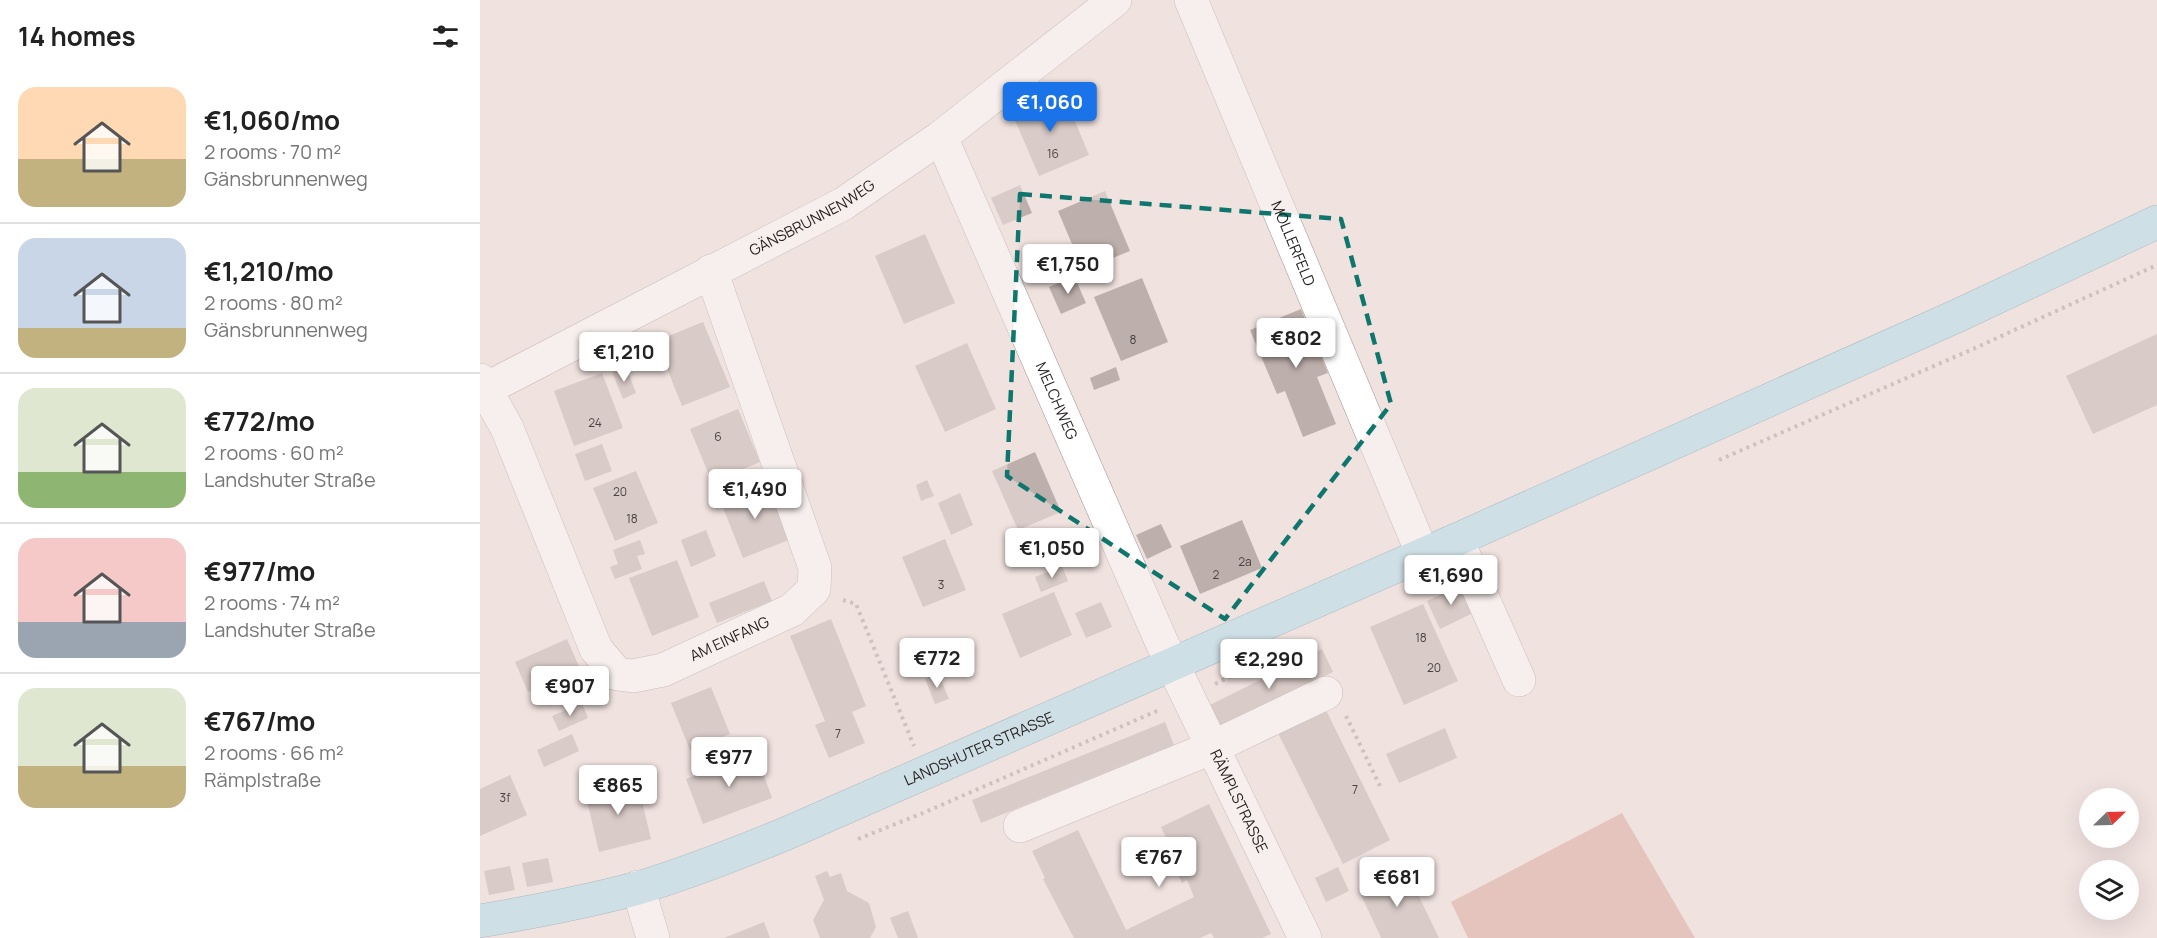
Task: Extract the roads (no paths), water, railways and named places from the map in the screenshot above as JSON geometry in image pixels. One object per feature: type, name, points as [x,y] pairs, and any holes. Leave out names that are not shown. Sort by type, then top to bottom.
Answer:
[{"type":"main road","name":"LANDSHUTER STRASSE","points":[[480,921],[579,902],[638,887],[714,862],[775,838],[1423,555],[1959,315],[2157,222]]},
{"type":"street","name":"GÄNSBRUNNENWEG","points":[[482,387],[843,204],[941,137],[1115,0]]},
{"type":"street","name":"MOLLERFELD","points":[[1191,0],[1423,555]]},
{"type":"street","name":"MELCHWEG","points":[[941,137],[1172,665]]},
{"type":"street","name":"AM EINFANG","points":[[482,387],[507,428],[596,649],[617,674],[633,676],[663,670],[792,610],[814,590],[815,568],[812,555],[711,271]]},
{"type":"street","points":[[1461,538],[1519,680]]},
{"type":"street","name":"RÄMPLSTRASSE","points":[[1172,665],[1305,938]]},
{"type":"street","points":[[1020,826],[1211,748],[1326,693]]},
{"type":"street","points":[[638,887],[653,938]]}]
